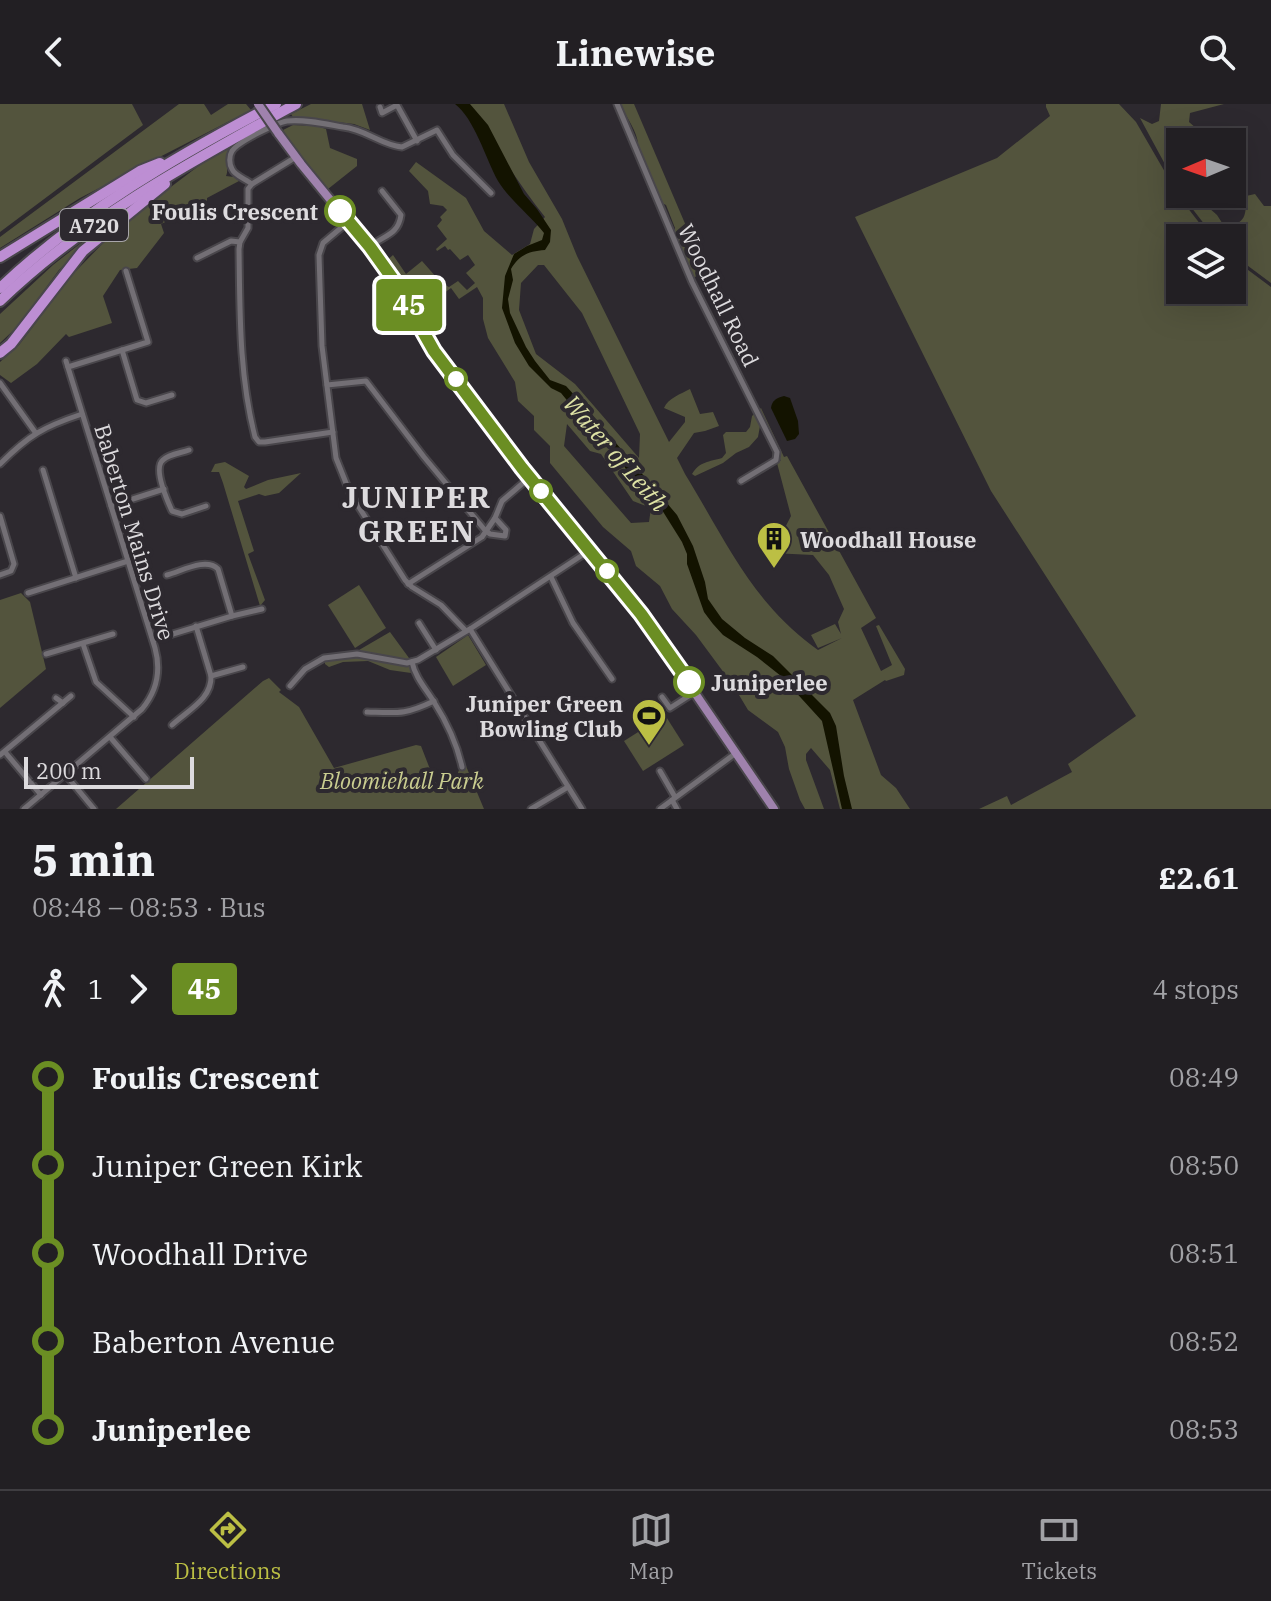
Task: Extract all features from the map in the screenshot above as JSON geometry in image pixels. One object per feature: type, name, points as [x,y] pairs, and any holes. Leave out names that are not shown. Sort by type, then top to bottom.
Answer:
[{"type":"highway","name":"A720","points":[[0,288],[55,241],[123,193],[276,104]]},
{"type":"highway","name":"A720","points":[[0,301],[63,246],[192,154],[296,104]]},
{"type":"highway","points":[[0,257],[140,171],[192,154]]},
{"type":"highway","points":[[0,353],[11,344],[83,251],[192,154]]},
{"type":"main road","points":[[258,104],[395,282],[434,351],[530,477],[641,614],[774,809]]},
{"type":"street","name":"Woodhall Road","points":[[617,104],[692,282],[777,452],[776,460],[741,481]]},
{"type":"street","points":[[380,107],[382,113],[398,105],[417,141]]},
{"type":"street","points":[[252,184],[231,168],[232,151],[284,122],[299,122],[353,128],[398,147],[407,146],[437,130],[453,155],[491,193]]},
{"type":"street","points":[[296,157],[248,189],[248,228],[240,242],[241,356],[247,404],[259,442],[333,432]]},
{"type":"street","points":[[370,247],[398,227],[401,215],[391,208],[382,191]]},
{"type":"street","points":[[349,222],[323,243],[320,250],[321,335],[336,458],[346,484],[408,584],[441,605],[468,630],[582,809]]},
{"type":"street","points":[[197,258],[231,241],[240,242]]},
{"type":"street","points":[[126,271],[125,281],[148,342]]},
{"type":"street","points":[[155,340],[122,350],[137,400],[146,403],[172,395]]},
{"type":"street","name":"Baberton Mains Drive","points":[[24,809],[134,717],[150,699],[156,683],[158,663],[153,640],[67,364],[122,350]]},
{"type":"street","points":[[327,385],[368,382],[424,457],[487,532],[501,536],[506,534],[495,518]]},
{"type":"street","points":[[0,383],[35,432]]},
{"type":"street","name":"Baberton Mains Drive","points":[[0,464],[35,432],[82,414]]},
{"type":"street","points":[[184,450],[161,461],[158,471],[172,511],[182,514],[202,507],[201,516]]},
{"type":"street","points":[[43,470],[76,578]]},
{"type":"street","points":[[408,584],[487,532],[502,501],[530,477]]},
{"type":"street","points":[[111,506],[164,489]]},
{"type":"street","points":[[0,516],[14,564],[11,571],[0,575]]},
{"type":"street","points":[[290,686],[305,669],[324,658],[357,654],[412,662],[468,630],[590,550]]},
{"type":"street","points":[[28,593],[128,561]]},
{"type":"street","points":[[167,575],[211,563],[218,569],[232,616]]},
{"type":"street","points":[[551,577],[573,623],[612,679]]},
{"type":"street","points":[[153,640],[262,609]]},
{"type":"street","points":[[419,623],[436,650]]},
{"type":"street","points":[[177,723],[206,696],[211,684],[196,626]]},
{"type":"street","points":[[46,654],[110,637]]},
{"type":"street","points":[[83,644],[96,682],[134,717]]},
{"type":"street","points":[[412,662],[459,752],[462,767]]},
{"type":"street","points":[[211,676],[243,667]]},
{"type":"street","points":[[662,697],[670,708],[695,691]]},
{"type":"street","points":[[41,795],[2,754],[71,696]]},
{"type":"street","points":[[56,698],[63,703]]},
{"type":"street","points":[[367,712],[402,714],[434,701]]},
{"type":"street","points":[[110,737],[142,778]]},
{"type":"street","points":[[660,809],[737,753]]},
{"type":"street","points":[[660,771],[677,809]]},
{"type":"street","points":[[65,774],[94,809]]},
{"type":"street","points":[[531,809],[568,787]]},
{"type":"green space","points":[[0,104],[132,104],[143,125],[0,232]]},
{"type":"green space","points":[[179,104],[204,104],[211,115],[228,104],[246,104],[251,110],[80,198],[0,248],[0,237]]},
{"type":"green space","points":[[311,104],[362,104],[370,130],[354,124],[293,117],[291,114]]},
{"type":"green space","points":[[466,104],[504,104],[529,162],[562,219],[577,256],[669,442],[685,422],[685,417],[664,408],[672,399],[690,389],[700,414],[713,412],[719,426],[694,433],[677,458],[756,590],[785,623],[818,650],[842,638],[818,648],[811,635],[835,624],[841,634],[838,622],[844,609],[829,575],[813,555],[772,553],[791,516],[777,463],[781,460],[773,457],[771,440],[760,426],[758,437],[749,447],[723,463],[695,476],[692,474],[702,464],[722,458],[726,453],[723,435],[726,432],[746,432],[752,416],[761,408],[784,457],[787,456],[876,618],[861,628],[881,671],[892,665],[876,626],[879,625],[905,669],[904,675],[885,680],[853,700],[881,775],[896,788],[910,809],[840,809],[830,770],[811,748],[806,760],[824,809],[805,809],[778,732],[748,710],[696,635],[672,609],[660,586],[636,566],[631,551],[603,527],[550,463],[550,446],[534,430],[534,416],[518,401],[515,382],[488,338],[483,319],[483,298],[477,287],[459,299],[451,288],[418,312],[426,299],[429,301],[445,289],[443,284],[449,287],[458,281],[467,290],[475,283],[466,273],[475,265],[468,255],[460,260],[445,246],[437,251],[447,239],[437,226],[447,210],[443,206],[430,204],[428,191],[409,171],[416,162],[466,198],[484,231],[512,255],[530,244],[534,229],[545,217]],"holes":[[[538,265],[544,265],[582,313],[640,434],[639,458],[575,384],[536,354],[519,310],[521,283]],[[567,424],[590,451],[601,454],[633,501],[651,508],[649,522],[631,523],[564,446]]]},
{"type":"green space","points":[[620,104],[634,104],[698,254],[696,268],[699,276],[694,277],[634,130]]},
{"type":"green space","points":[[1046,104],[1119,104],[1136,122],[1166,174],[1166,208],[1188,208],[1200,224],[1166,224],[1166,304],[1246,304],[1246,268],[1271,287],[1271,809],[979,809],[1007,796],[1011,805],[1072,772],[1068,764],[1136,716],[991,491],[855,217],[997,158],[1050,116]]},
{"type":"green space","points":[[1161,104],[1224,104],[1190,113],[1189,122],[1196,128],[1166,128],[1166,166],[1140,118],[1152,124],[1159,121]]},
{"type":"green space","points":[[293,125],[326,129],[330,148],[357,159],[357,166],[328,189],[298,154],[283,130]]},
{"type":"green space","points":[[231,145],[226,176],[239,181],[207,198],[207,203],[161,224],[164,233],[137,268],[120,270],[103,296],[112,323],[69,337],[66,334],[37,364],[11,383],[0,375],[0,362],[19,345],[73,274],[110,236],[213,155]]},
{"type":"green space","points":[[1255,194],[1264,206],[1271,206],[1271,283],[1246,264],[1246,224],[1236,224],[1244,217],[1246,196]]},
{"type":"green space","points":[[1192,208],[1209,208],[1223,224],[1204,224]]},
{"type":"green space","points":[[114,217],[116,219],[59,270],[17,327],[0,343],[0,314],[53,265]]},
{"type":"green space","points":[[393,255],[406,274],[422,261],[437,278],[437,283],[410,308],[384,263]]},
{"type":"green space","points":[[225,462],[249,476],[246,489],[268,480],[301,473],[279,493],[259,494],[238,501],[254,551],[248,554],[265,600],[260,606],[219,472],[211,472],[215,464]]},
{"type":"green space","points":[[359,585],[386,628],[355,648],[328,605]]},
{"type":"green space","points":[[21,593],[30,602],[46,669],[0,708],[0,600]]},
{"type":"green space","points":[[390,632],[409,658],[411,673],[390,670],[368,661],[343,662],[329,667],[325,664],[325,657],[359,650]]},
{"type":"green space","points":[[468,635],[486,665],[453,686],[436,657]]},
{"type":"green space","name":"Bloomiehall Park","points":[[269,678],[281,690],[279,692],[299,707],[334,768],[421,746],[435,782],[442,787],[455,781],[460,767],[466,766],[484,809],[116,809]]},
{"type":"green space","name":"Juniper Green Bowling Club","points":[[665,715],[684,745],[643,771],[624,741]]},
{"type":"water","name":"Water of Leith","points":[[455,104],[470,104],[488,125],[524,194],[551,230],[550,242],[545,250],[525,255],[511,269],[510,313],[526,347],[550,380],[566,386],[677,515],[693,546],[708,599],[722,619],[773,656],[830,713],[836,726],[852,809],[842,809],[822,721],[781,676],[723,635],[713,624],[704,612],[682,542],[662,510],[625,468],[622,459],[588,426],[561,393],[551,388],[529,366],[515,343],[502,308],[505,276],[514,254],[542,240],[544,233],[502,187],[474,129]]},
{"type":"water","points":[[784,396],[790,398],[799,434],[787,441],[771,408],[775,400]]},
{"type":"bus line","name":"45","points":[[340,211],[395,282],[434,351],[522,468],[641,614],[689,682]]},
{"type":"place","name":"Foulis Crescent","points":[[340,211]]},
{"type":"place","name":"Woodhall House","points":[[774,570]]},
{"type":"place","name":"Juniperlee","points":[[689,682]]},
{"type":"place","name":"Juniper Green Bowling Club","points":[[649,747]]},
{"type":"district","name":"JUNIPER GREEN","points":[[417,513]]}]
